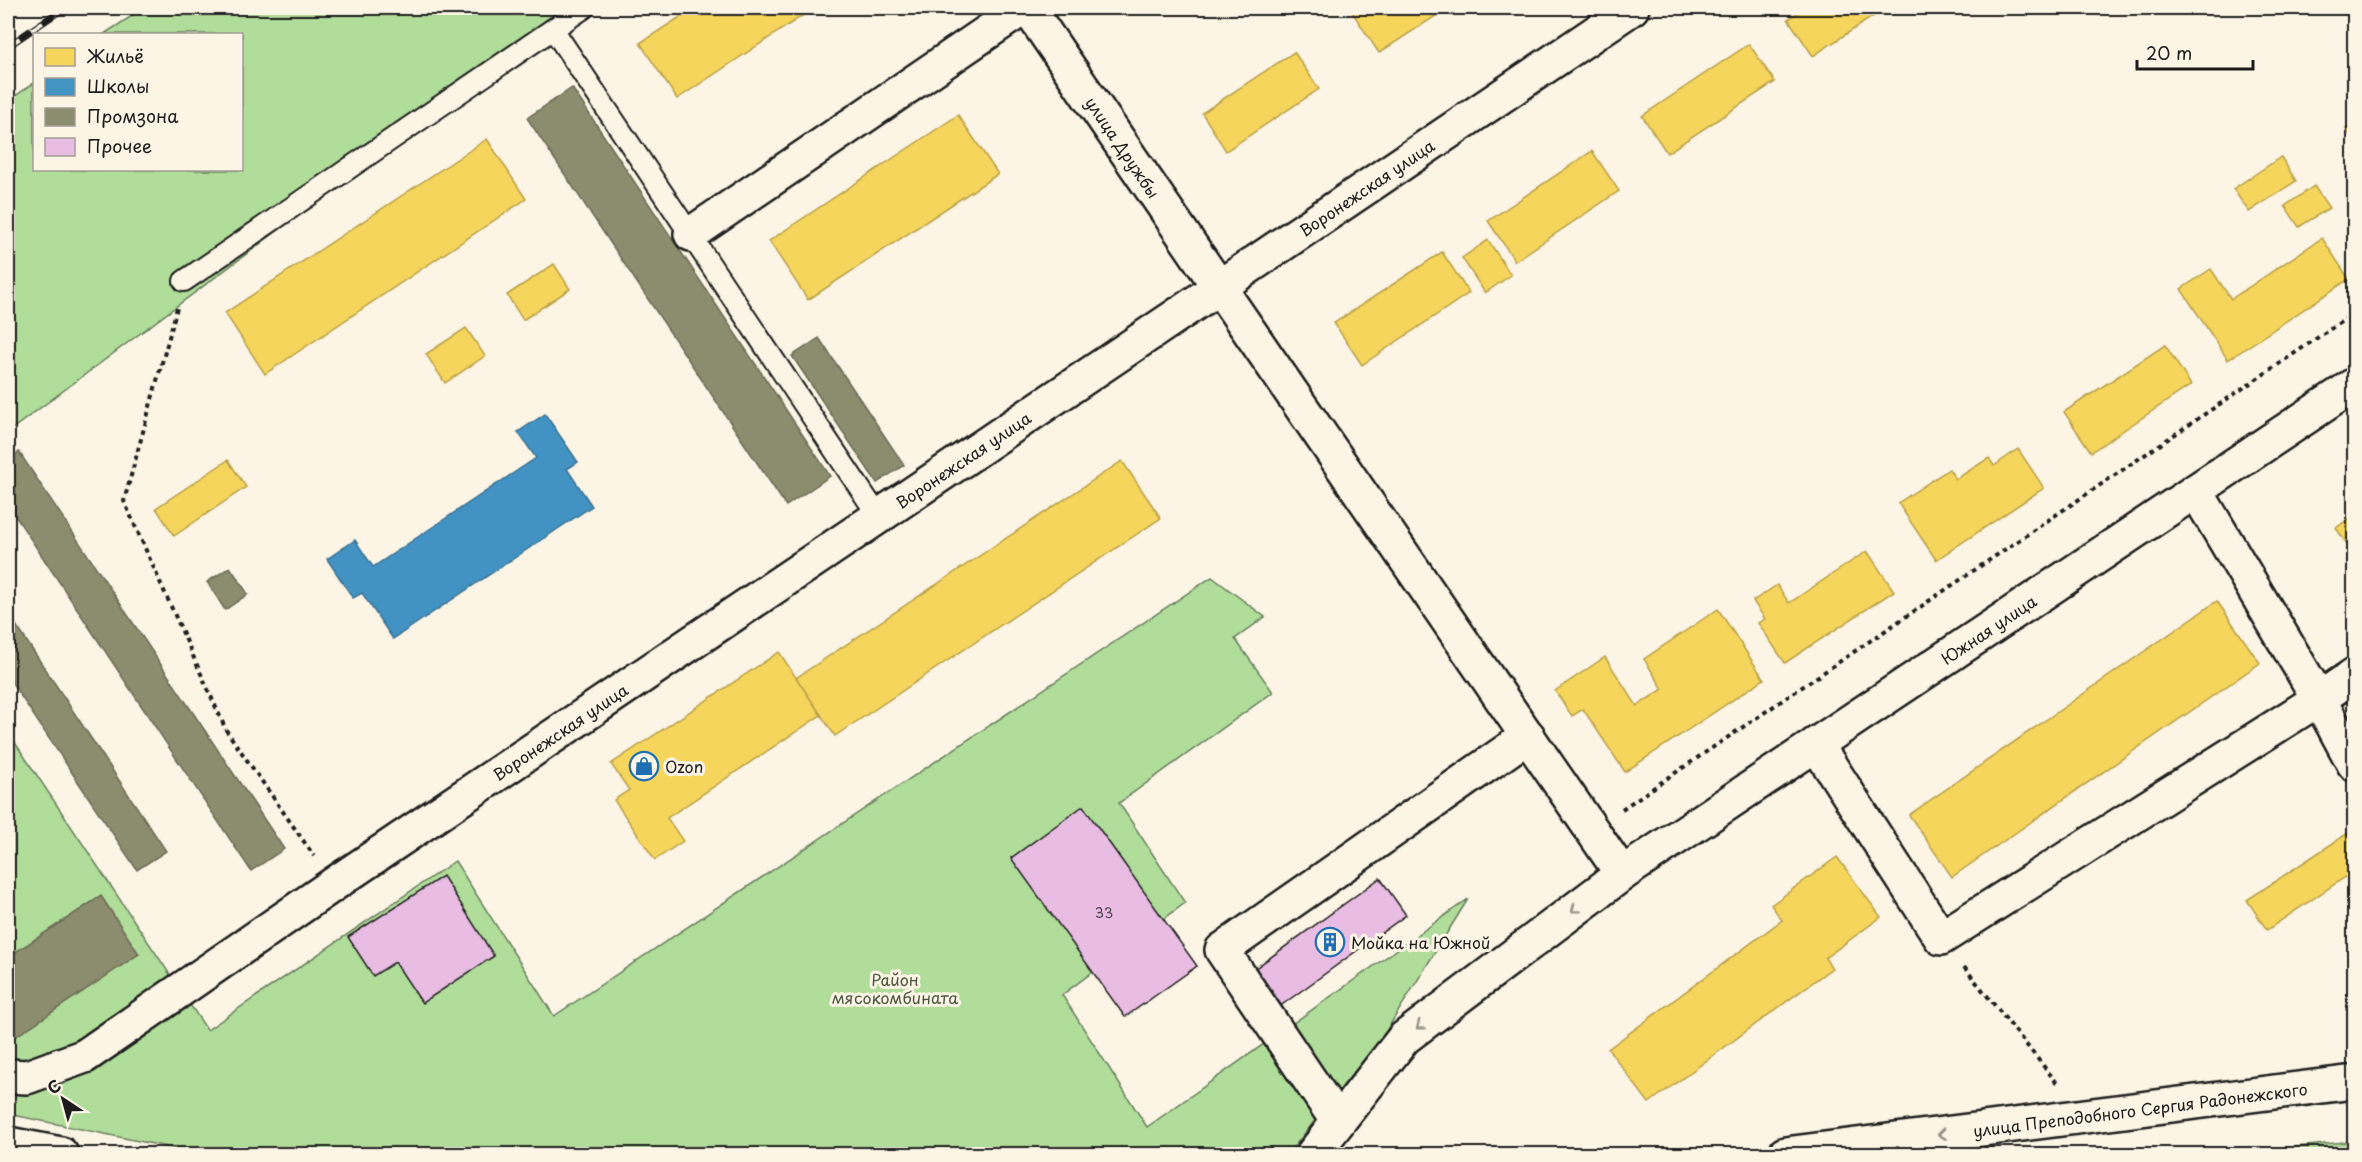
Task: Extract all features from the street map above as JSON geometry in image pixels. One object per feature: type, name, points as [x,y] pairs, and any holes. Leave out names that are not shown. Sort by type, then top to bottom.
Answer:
[{"type":"main road","points":[[691,234],[1025,8]]},
{"type":"main road","name":"улица Дружбы","points":[[1025,8],[1622,874]]},
{"type":"main road","name":"Воронежская улица","points":[[8,1076],[27,1077],[85,1056],[334,884],[1632,8]]},
{"type":"main road","name":"Южная улица","points":[[1313,1155],[1404,1038],[1622,874],[2355,385]]},
{"type":"main road","points":[[2196,491],[2355,764]]},
{"type":"main road","points":[[1816,744],[1941,938],[2355,675]]},
{"type":"main road","points":[[1338,1122],[1222,950],[1528,736]]},
{"type":"main road","name":"улица Преподобного Сергия Радонежского","points":[[1785,1155],[2355,1082]]},
{"type":"main road","points":[[8,1144],[61,1155]]},
{"type":"lane","points":[[184,281],[584,8]]},
{"type":"lane","points":[[553,29],[879,517]]},
{"type":"path","points":[[184,281],[124,501],[226,730],[334,884]]},
{"type":"path","points":[[1592,829],[2355,313]]},
{"type":"path","points":[[1941,938],[2084,1116]]},
{"type":"green space","points":[[144,8],[576,8],[8,432],[8,101],[33,84],[33,171],[243,171],[243,33],[106,33]]},
{"type":"green space","name":"Район мясокомбината","points":[[1212,577],[1265,617],[1235,639],[1273,692],[1119,803],[1185,903],[1062,995],[1147,1127],[1468,899],[1383,1036],[1288,1154],[201,1154],[8,1114],[8,732],[207,1030],[455,861],[554,1016]]},
{"type":"green space","points":[[2354,1141],[2354,1154],[2227,1154]]},
{"type":"building: Жильё","points":[[694,8],[814,8],[677,99],[640,43]]},
{"type":"building: Жильё","points":[[1358,8],[1448,8],[1379,53],[1352,12]]},
{"type":"building: Жильё","points":[[1805,8],[1886,8],[1813,56],[1788,19]]},
{"type":"building: Жильё","points":[[1749,44],[1775,82],[1667,153],[1642,116]]},
{"type":"building: Жильё","points":[[1294,52],[1319,89],[1226,151],[1202,113]]},
{"type":"building: Жильё","points":[[958,115],[998,174],[808,300],[769,241]]},
{"type":"building: Жильё","points":[[2354,123],[2354,141],[2346,129]]},
{"type":"building: Жильё","points":[[487,139],[526,199],[265,374],[225,313]]},
{"type":"building: Жильё","points":[[1592,151],[1619,191],[1515,261],[1488,221]]},
{"type":"building: Жильё","points":[[2281,157],[2296,181],[2249,212],[2233,189]]},
{"type":"building: Жильё","points":[[2314,186],[2329,208],[2299,227],[2285,206]]},
{"type":"building: Жильё","points":[[2322,238],[2349,279],[2228,360],[2181,289],[2211,269],[2231,299]]},
{"type":"building: Жильё","points":[[1488,240],[1511,275],[1485,293],[1462,258]]},
{"type":"building: Жильё","points":[[1442,252],[1469,293],[1362,365],[1334,323]]},
{"type":"building: Жильё","points":[[554,264],[570,289],[523,320],[507,295]]},
{"type":"building: Жильё","points":[[466,328],[485,356],[445,383],[426,354]]},
{"type":"building: Жильё","points":[[2165,345],[2191,385],[2091,452],[2064,412]]},
{"type":"building: Жильё","points":[[2018,449],[2044,488],[1936,560],[1898,503],[1949,469],[1956,479],[1989,458],[1994,466]]},
{"type":"building: Жильё","points":[[228,460],[246,487],[174,536],[156,508]]},
{"type":"building: Жильё","points":[[1122,461],[1161,518],[835,736],[796,678]]},
{"type":"building: Жильё","points":[[2354,515],[2354,555],[2336,528]]},
{"type":"building: Жильё","points":[[1867,551],[1894,591],[1785,663],[1758,623],[1765,619],[1753,601],[1777,585],[1789,603]]},
{"type":"building: Жильё","points":[[2217,601],[2260,663],[1952,877],[1909,815]]},
{"type":"building: Жильё","points":[[1718,609],[1764,679],[1625,772],[1583,709],[1572,716],[1555,691],[1605,657],[1637,706],[1663,689],[1644,659]]},
{"type":"building: Жильё","points":[[779,652],[821,715],[667,818],[683,841],[655,860],[614,800],[629,790],[611,764]]},
{"type":"building: Жильё","points":[[2348,833],[2354,842],[2354,871],[2267,930],[2247,900]]},
{"type":"building: Жильё","points":[[1837,857],[1881,917],[1825,958],[1832,968],[1649,1103],[1608,1049],[1782,920],[1771,905]]},
{"type":"building: Школы","points":[[545,414],[578,462],[567,469],[592,506],[393,639],[362,593],[353,598],[327,559],[355,540],[373,567],[536,458],[518,432]]},
{"type":"building: Промзона","points":[[572,88],[830,476],[786,506],[527,118]]},
{"type":"building: Промзона","points":[[819,338],[904,465],[877,483],[792,356]]},
{"type":"building: Промзона","points":[[19,452],[284,849],[251,871],[8,505],[8,460]]},
{"type":"building: Промзона","points":[[230,567],[248,594],[225,610],[207,582]]},
{"type":"building: Промзона","points":[[8,613],[166,851],[137,870],[8,677]]},
{"type":"building: Промзона","points":[[101,896],[139,954],[12,1039],[8,1032],[8,957]]},
{"type":"building: Прочее","points":[[1083,806],[1197,966],[1125,1017],[1011,858]]},
{"type":"building: Прочее","points":[[443,876],[494,956],[422,1003],[395,962],[373,976],[348,937]]},
{"type":"building: Прочее","name":"Мойка на Южной","points":[[1380,878],[1406,915],[1279,1007],[1253,970]]},
{"type":"railway","points":[[8,46],[64,8]]},
{"type":"place","name":"Ozon","points":[[644,766]]},
{"type":"place","name":"Мойка на Южной","points":[[1330,942]]}]
